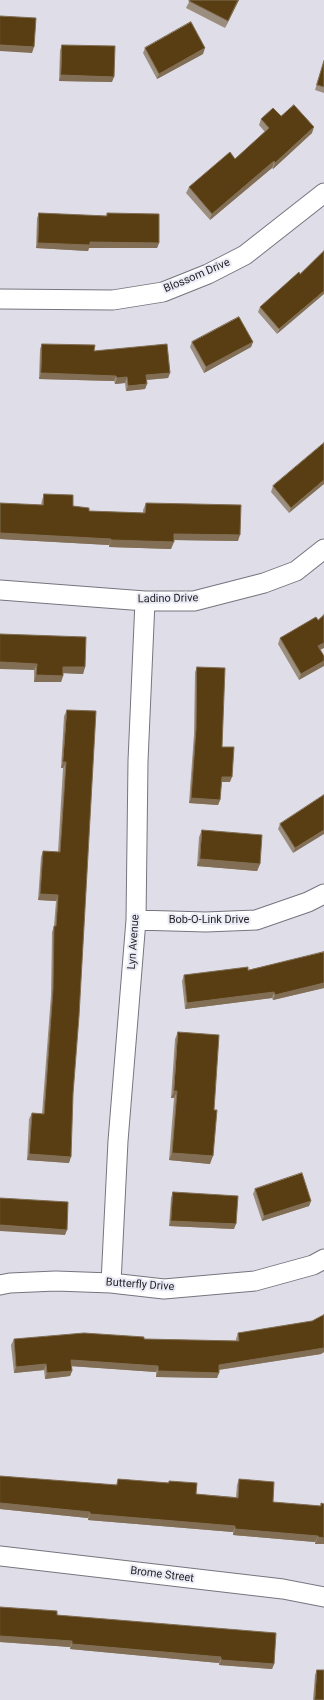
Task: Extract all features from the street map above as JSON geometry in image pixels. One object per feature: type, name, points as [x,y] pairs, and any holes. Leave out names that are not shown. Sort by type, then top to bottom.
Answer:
[{"type":"street","name":"Blossom Drive","points":[[0,299],[113,300],[163,292],[208,274],[245,255],[324,193]]},
{"type":"street","name":"Ladino Drive","points":[[0,590],[145,600],[194,601],[264,584],[296,571],[324,549]]},
{"type":"street","name":"Lyn Avenue","points":[[111,1283],[118,1141],[136,920],[138,761],[145,600]]},
{"type":"street","name":"Bob-O-Link Drive","points":[[136,920],[206,922],[256,920],[308,902],[324,894]]},
{"type":"street","name":"Butterfly Drive","points":[[0,1285],[10,1283],[56,1281],[111,1283],[164,1289],[255,1282],[313,1265],[324,1259]]},
{"type":"street","name":"Brome Street","points":[[0,1556],[283,1589],[324,1597]]},
{"type":"building","points":[[238,0],[228,21],[189,1]]},
{"type":"building","points":[[0,16],[36,18],[34,47],[0,45]]},
{"type":"building","points":[[191,22],[205,48],[159,74],[145,48]]},
{"type":"building","points":[[62,45],[115,46],[114,77],[61,75]]},
{"type":"building","points":[[324,61],[324,87],[317,85]]},
{"type":"building","points":[[294,105],[314,127],[275,163],[274,161],[212,214],[189,187],[230,152],[235,159],[269,128],[261,119],[273,108],[281,116]]},
{"type":"building","points":[[39,213],[107,216],[107,213],[159,214],[159,243],[90,242],[90,245],[38,243]]},
{"type":"building","points":[[324,251],[324,291],[279,329],[260,307],[299,272],[300,274]]},
{"type":"building","points":[[239,317],[253,342],[206,367],[192,342]]},
{"type":"building","points":[[42,344],[95,345],[94,351],[167,344],[170,373],[146,375],[147,384],[128,386],[127,377],[117,378],[116,376],[41,373]]},
{"type":"building","points":[[324,443],[324,480],[291,508],[273,486]]},
{"type":"building","points":[[44,494],[73,495],[73,506],[89,508],[89,511],[145,513],[146,503],[241,505],[240,535],[174,534],[174,542],[111,540],[0,533],[0,503],[43,505]]},
{"type":"building","points":[[324,615],[324,643],[318,646],[324,656],[324,661],[301,674],[280,638],[316,617],[318,620]]},
{"type":"building","points":[[0,634],[86,637],[85,667],[63,667],[63,676],[36,675],[37,664],[0,662]]},
{"type":"building","points":[[197,667],[225,668],[222,747],[234,747],[232,777],[222,777],[220,800],[191,798],[196,729]]},
{"type":"building","points":[[67,710],[96,711],[79,1016],[73,1094],[71,1157],[29,1154],[32,1113],[44,1114],[53,989],[54,926],[56,926],[58,895],[40,894],[43,851],[60,852],[66,762],[63,762]]},
{"type":"building","points":[[324,795],[324,830],[295,848],[280,824]]},
{"type":"building","points":[[202,830],[262,835],[260,864],[200,859]]},
{"type":"building","points":[[324,952],[324,983],[275,995],[274,992],[187,1003],[184,975],[248,967],[248,970]]},
{"type":"building","points":[[178,1032],[219,1035],[214,1110],[217,1110],[213,1156],[172,1153],[177,1091],[174,1091]]},
{"type":"building","points":[[302,1173],[311,1201],[264,1216],[255,1189]]},
{"type":"building","points":[[173,1192],[238,1196],[236,1224],[171,1221]]},
{"type":"building","points":[[0,1198],[68,1202],[67,1230],[0,1225]]},
{"type":"building","points":[[324,1315],[324,1348],[219,1365],[219,1373],[158,1371],[158,1366],[71,1360],[72,1371],[47,1373],[46,1364],[16,1367],[14,1339],[84,1333],[144,1337],[144,1339],[239,1341],[238,1333],[312,1321]]},
{"type":"building","points":[[0,1476],[117,1485],[118,1479],[169,1483],[169,1481],[197,1483],[196,1494],[238,1498],[239,1479],[274,1482],[273,1502],[321,1506],[321,1503],[324,1504],[324,1538],[318,1536],[235,1529],[235,1526],[90,1514],[90,1512],[0,1503]]},
{"type":"building","points":[[0,1607],[57,1611],[57,1615],[276,1633],[274,1664],[221,1660],[221,1657],[72,1644],[72,1641],[0,1636]]},
{"type":"building","points":[[317,1670],[324,1670],[324,1700],[315,1700]]}]
